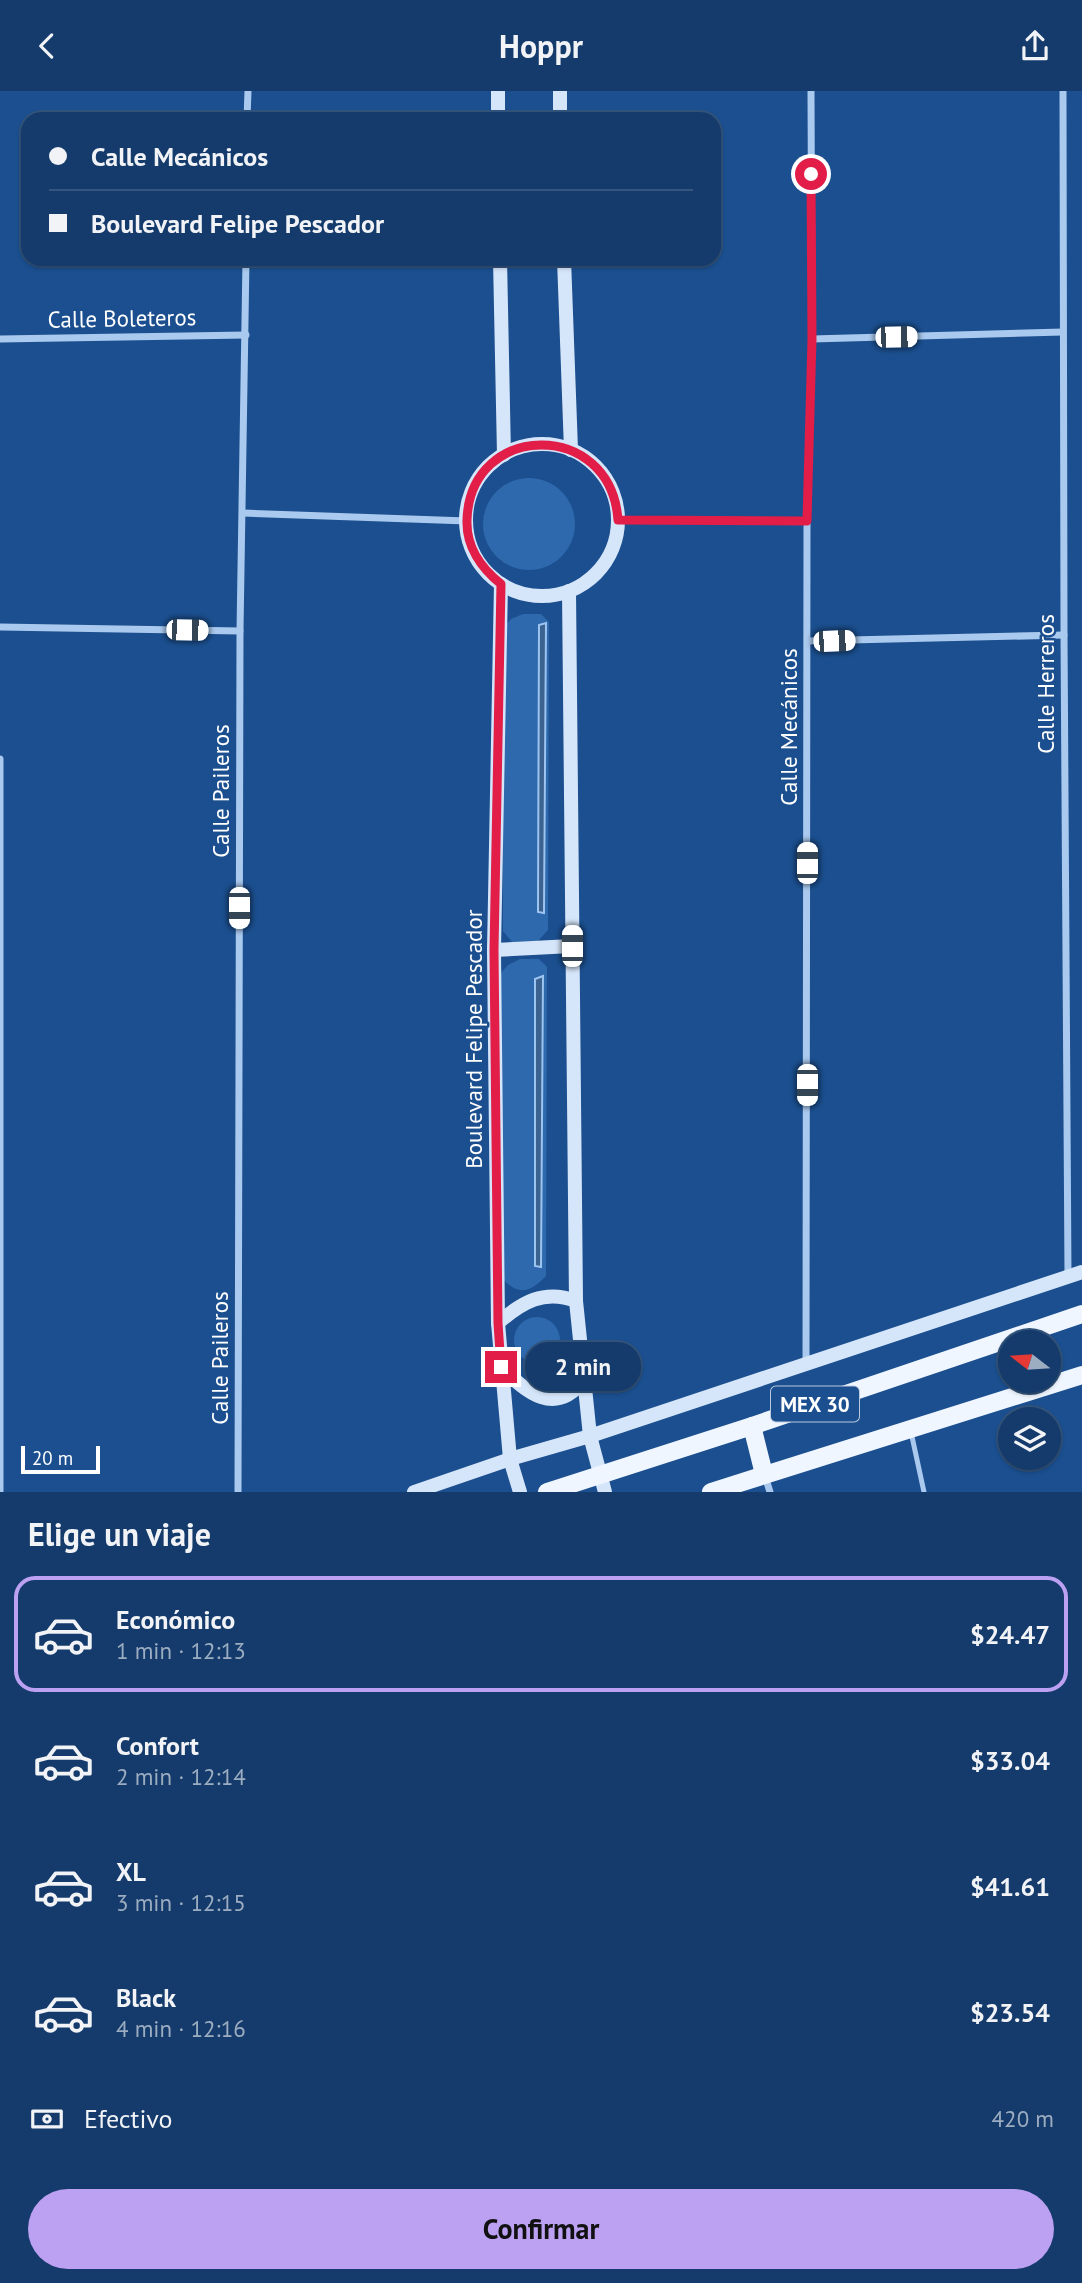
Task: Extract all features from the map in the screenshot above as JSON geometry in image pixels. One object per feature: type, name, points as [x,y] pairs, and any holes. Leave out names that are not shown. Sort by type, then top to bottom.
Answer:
[{"type":"main road","name":"MEX 30","points":[[547,1492],[1082,1314]]},
{"type":"main road","name":"MEX 30","points":[[711,1492],[1082,1375]]},
{"type":"main road","points":[[752,1426],[764,1474]]},
{"type":"street","points":[[247,112],[248,91]]},
{"type":"street","points":[[498,91],[498,112]]},
{"type":"street","points":[[560,91],[560,112]]},
{"type":"street","name":"Calle Mecánicos","points":[[806,1363],[807,521],[812,339],[811,91]]},
{"type":"street","name":"Calle Herreros","points":[[1063,91],[1064,635],[1075,1274]]},
{"type":"street","name":"Calle Paileros","points":[[238,1492],[240,631],[246,266]]},
{"type":"street","points":[[500,266],[504,455]]},
{"type":"street","points":[[564,266],[571,450]]},
{"type":"street","points":[[812,339],[1063,332]]},
{"type":"street","name":"Calle Boleteros","points":[[0,339],[246,335]]},
{"type":"street","points":[[552,445],[571,450],[586,458],[606,479],[615,499],[618,520],[614,543],[604,563],[588,580],[569,591],[547,596],[531,595],[501,584],[486,571],[474,552],[467,521],[469,502],[478,481],[492,464],[504,455],[524,447],[552,445]]},
{"type":"street","points":[[243,513],[467,521]]},
{"type":"street","points":[[618,520],[807,521]]},
{"type":"street","name":"Boulevard Felipe Pescador","points":[[501,584],[494,950],[498,1323],[510,1459],[520,1492]]},
{"type":"street","points":[[569,591],[576,1301],[590,1436],[605,1492]]},
{"type":"street","points":[[0,627],[240,631]]},
{"type":"street","points":[[808,642],[1064,635]]},
{"type":"street","points":[[0,759],[0,1492]]},
{"type":"street","points":[[494,950],[572,946]]},
{"type":"street","points":[[414,1492],[1075,1274]]},
{"type":"street","points":[[498,1323],[517,1306],[531,1299],[558,1296],[576,1301]]},
{"type":"street","points":[[501,1367],[532,1395],[545,1399],[570,1395],[584,1380]]},
{"type":"street","points":[[764,1474],[770,1492]]},
{"type":"lane","points":[[910,1429],[924,1492]]},
{"type":"shaded area","points":[[529,478],[547,481],[562,491],[572,506],[575,524],[572,542],[562,557],[547,567],[529,570],[511,567],[496,557],[486,542],[483,524],[486,506],[496,491],[511,481]]},
{"type":"shaded area","points":[[523,614],[541,614],[549,622],[548,930],[538,941],[512,942],[503,931],[503,628],[511,619]]},
{"type":"shaded area","points":[[546,623],[544,913],[538,912],[539,625]]},
{"type":"shaded area","points":[[520,959],[539,959],[547,967],[546,1276],[534,1286],[523,1290],[512,1287],[500,1276],[500,974],[508,965]]},
{"type":"shaded area","points":[[543,976],[541,1267],[535,1266],[535,979]]},
{"type":"shaded area","points":[[537,1317],[553,1324],[560,1340],[553,1356],[537,1363],[521,1356],[514,1340],[521,1324]]},
{"type":"route","points":[[501,1367],[498,1323],[494,950],[501,584],[486,571],[471,545],[467,524],[469,502],[482,475],[498,459],[524,447],[545,444],[571,450],[597,467],[612,492],[618,520],[807,521],[812,339],[811,174]]}]
